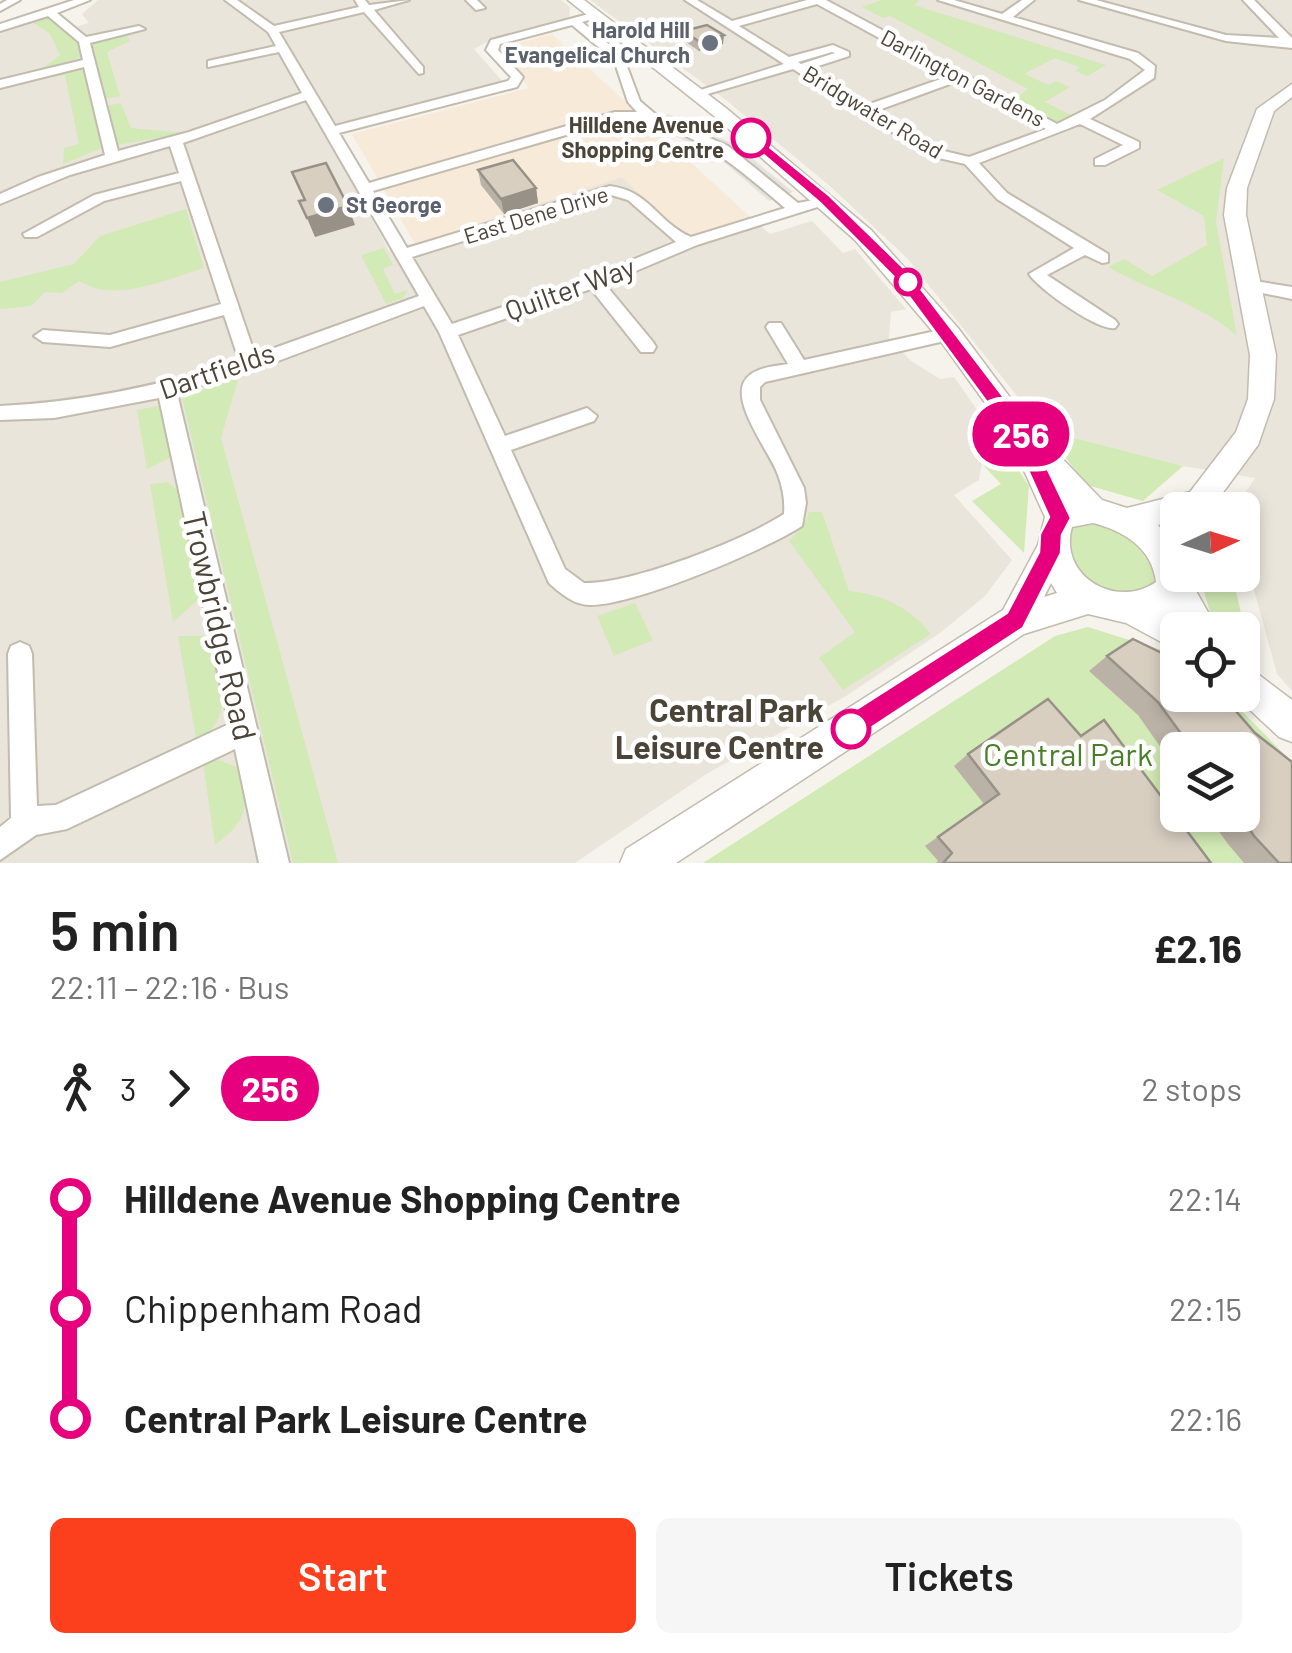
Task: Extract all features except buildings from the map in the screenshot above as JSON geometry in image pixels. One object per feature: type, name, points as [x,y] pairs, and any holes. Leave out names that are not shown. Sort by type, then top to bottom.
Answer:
[{"type":"street","points":[[7,0],[15,0]]},
{"type":"street","points":[[0,8],[15,0]]},
{"type":"street","points":[[0,28],[86,0]]},
{"type":"street","points":[[230,0],[272,30],[448,332],[557,576],[588,595],[766,536],[794,519],[798,502],[792,481],[750,400],[751,385],[760,377],[949,334]]},
{"type":"street","points":[[272,30],[363,4],[404,0]]},
{"type":"street","name":"Bridgwater Road","points":[[690,0],[935,153],[970,161],[1002,196],[1094,253],[1038,274],[1042,282],[1078,300],[1109,324]]},
{"type":"street","points":[[731,26],[818,0]]},
{"type":"street","name":"Darlington Gardens","points":[[818,0],[1055,128]]},
{"type":"street","points":[[943,0],[1134,56],[1149,65],[1150,75],[1128,94],[1080,118],[970,161]]},
{"type":"street","points":[[1004,18],[1029,0]]},
{"type":"street","points":[[1084,0],[1226,38],[1290,44]]},
{"type":"street","points":[[1248,0],[1290,44]]},
{"type":"street","points":[[363,4],[418,70]]},
{"type":"street","points":[[574,10],[618,59],[634,102],[649,116],[723,149],[797,210]]},
{"type":"street","points":[[330,132],[513,84],[517,77],[492,50],[494,42],[574,10],[596,16],[825,200],[902,275],[1022,436],[1093,510]]},
{"type":"street","points":[[48,11],[84,41],[112,155]]},
{"type":"street","points":[[84,41],[138,28]]},
{"type":"street","points":[[212,64],[282,48]]},
{"type":"street","points":[[0,84],[89,62]]},
{"type":"street","points":[[698,95],[794,65]]},
{"type":"street","points":[[866,110],[959,76]]},
{"type":"street","points":[[1206,492],[1248,437],[1261,399],[1263,355],[1235,214],[1238,188],[1266,108],[1292,89]]},
{"type":"street","points":[[0,200],[56,174],[112,155],[174,140],[260,108],[310,95]]},
{"type":"street","points":[[620,115],[634,102]]},
{"type":"street","points":[[364,189],[620,115],[649,116]]},
{"type":"street","points":[[1080,118],[1134,145],[1100,162]]},
{"type":"street","points":[[174,140],[248,361]]},
{"type":"street","points":[[32,234],[99,198],[187,175]]},
{"type":"street","name":"East Dene Drive","points":[[402,255],[620,190],[630,192],[675,237],[691,242]]},
{"type":"street","points":[[691,242],[825,200]]},
{"type":"street","name":"Quilter Way","points":[[448,332],[594,282],[691,242]]},
{"type":"street","points":[[594,282],[647,347]]},
{"type":"street","points":[[1249,285],[1292,293]]},
{"type":"street","name":"Dartfields","points":[[0,413],[106,405],[167,389],[428,299]]},
{"type":"street","points":[[43,336],[110,341],[230,306]]},
{"type":"street","points":[[775,327],[799,367]]},
{"type":"street","name":"Trowbridge Road","points":[[167,389],[274,863]]},
{"type":"street","points":[[500,446],[586,416]]},
{"type":"street","points":[[1022,436],[1060,518]]},
{"type":"street","points":[[1015,620],[1050,553],[1051,534],[1060,518],[1093,510],[1131,520],[1160,514]]},
{"type":"street","points":[[1131,520],[1160,549]]},
{"type":"street","points":[[1050,553],[1063,576],[1088,599],[1135,611],[1160,626]]},
{"type":"street","points":[[1135,611],[1159,604],[1163,592]]},
{"type":"street","points":[[640,863],[1015,620],[1088,599]]},
{"type":"street","points":[[20,654],[23,812],[31,821]]},
{"type":"street","points":[[1260,695],[1292,724]]},
{"type":"street","points":[[0,845],[31,821],[57,818],[243,731]]},
{"type":"shaded area","points":[[98,0],[561,0],[570,7],[569,19],[496,37],[474,49],[504,83],[325,130],[389,251],[622,177],[686,239],[749,216],[770,234],[812,221],[843,253],[855,249],[906,309],[891,312],[889,338],[911,361],[940,379],[954,377],[997,438],[985,442],[979,480],[954,495],[1012,560],[985,596],[940,633],[846,696],[708,773],[575,863],[0,863],[0,33],[30,21],[50,34],[89,23],[82,14]]},
{"type":"shaded area","points":[[590,0],[1292,0],[1292,691],[1277,674],[1255,592],[1260,592],[1260,492],[1246,492],[1255,478],[1183,466],[1044,430],[907,258],[831,187],[726,100]]},
{"type":"shaded area","points":[[552,34],[749,216],[686,239],[622,177],[415,244],[352,134],[529,88],[500,48]]},
{"type":"shaded area","points":[[668,114],[736,145],[793,192],[769,201],[716,155],[664,131],[669,127],[663,118]]},
{"type":"green space","points":[[881,0],[920,0],[914,5],[1106,65],[1088,76],[1075,71],[1079,67],[1055,58],[1024,74],[1049,85],[1056,81],[1070,87],[1045,102],[1071,115],[1055,123],[1014,100],[1028,89],[890,16],[883,18],[862,7]]},
{"type":"green space","points":[[51,17],[74,36],[82,57],[40,70],[60,55],[50,34],[30,21]]},
{"type":"green space","points":[[126,34],[130,41],[107,52],[120,96],[105,99],[90,44]]},
{"type":"green space","points":[[85,69],[104,147],[63,164],[64,148],[79,144],[65,75],[16,82]]},
{"type":"green space","points":[[121,103],[131,128],[185,133],[117,145],[106,106]]},
{"type":"green space","points":[[1224,158],[1216,222],[1237,336],[1191,306],[1108,267],[1124,259],[1152,276],[1207,245],[1204,216],[1157,190]]},
{"type":"green space","points":[[186,209],[204,268],[125,290],[93,287],[79,281],[62,293],[45,292],[31,306],[0,309],[0,282],[74,264],[100,236]]},
{"type":"green space","points":[[384,248],[393,265],[383,269],[395,294],[408,290],[403,298],[386,304],[361,255]]},
{"type":"green space","points":[[239,376],[221,438],[338,863],[293,863],[182,398]]},
{"type":"green space","points":[[163,405],[173,456],[147,469],[137,410]]},
{"type":"green space","points":[[1044,430],[1183,466],[1143,501],[1087,485]]},
{"type":"green space","points":[[997,438],[1029,486],[1024,553],[972,501],[1001,484],[982,464],[985,442]]},
{"type":"green space","points":[[168,482],[181,493],[201,587],[198,600],[173,622],[150,484]]},
{"type":"green space","points":[[809,512],[822,512],[849,591],[894,604],[914,616],[931,634],[843,690],[819,658],[855,632],[789,541],[804,525]]},
{"type":"green space","points":[[1095,520],[1151,550],[1158,587],[1121,600],[1075,575],[1064,536],[1070,527]]},
{"type":"green space","points":[[1204,592],[1236,592],[1241,612],[1210,612]]},
{"type":"green space","points":[[635,603],[653,640],[614,656],[597,616]]},
{"type":"green space","name":"Central Park","points":[[1088,627],[1160,650],[1160,712],[1243,712],[1292,762],[1292,863],[703,863],[1055,636]]},
{"type":"green space","points":[[178,636],[204,636],[216,645],[223,687],[221,710],[217,721],[197,744]]},
{"type":"green space","points":[[219,760],[241,769],[245,804],[240,820],[215,845],[203,763]]},
{"type":"bus line","name":"256","points":[[751,138],[825,200],[902,275],[1022,436],[1060,518],[1051,534],[1050,553],[1015,620],[851,729]]},
{"type":"place","name":"Harold Hill Evangelical Church","points":[[710,43]]},
{"type":"place","name":"Hilldene Avenue Shopping Centre","points":[[751,138]]},
{"type":"place","name":"St George","points":[[326,205]]},
{"type":"place","name":"Central Park Leisure Centre","points":[[851,729]]}]
